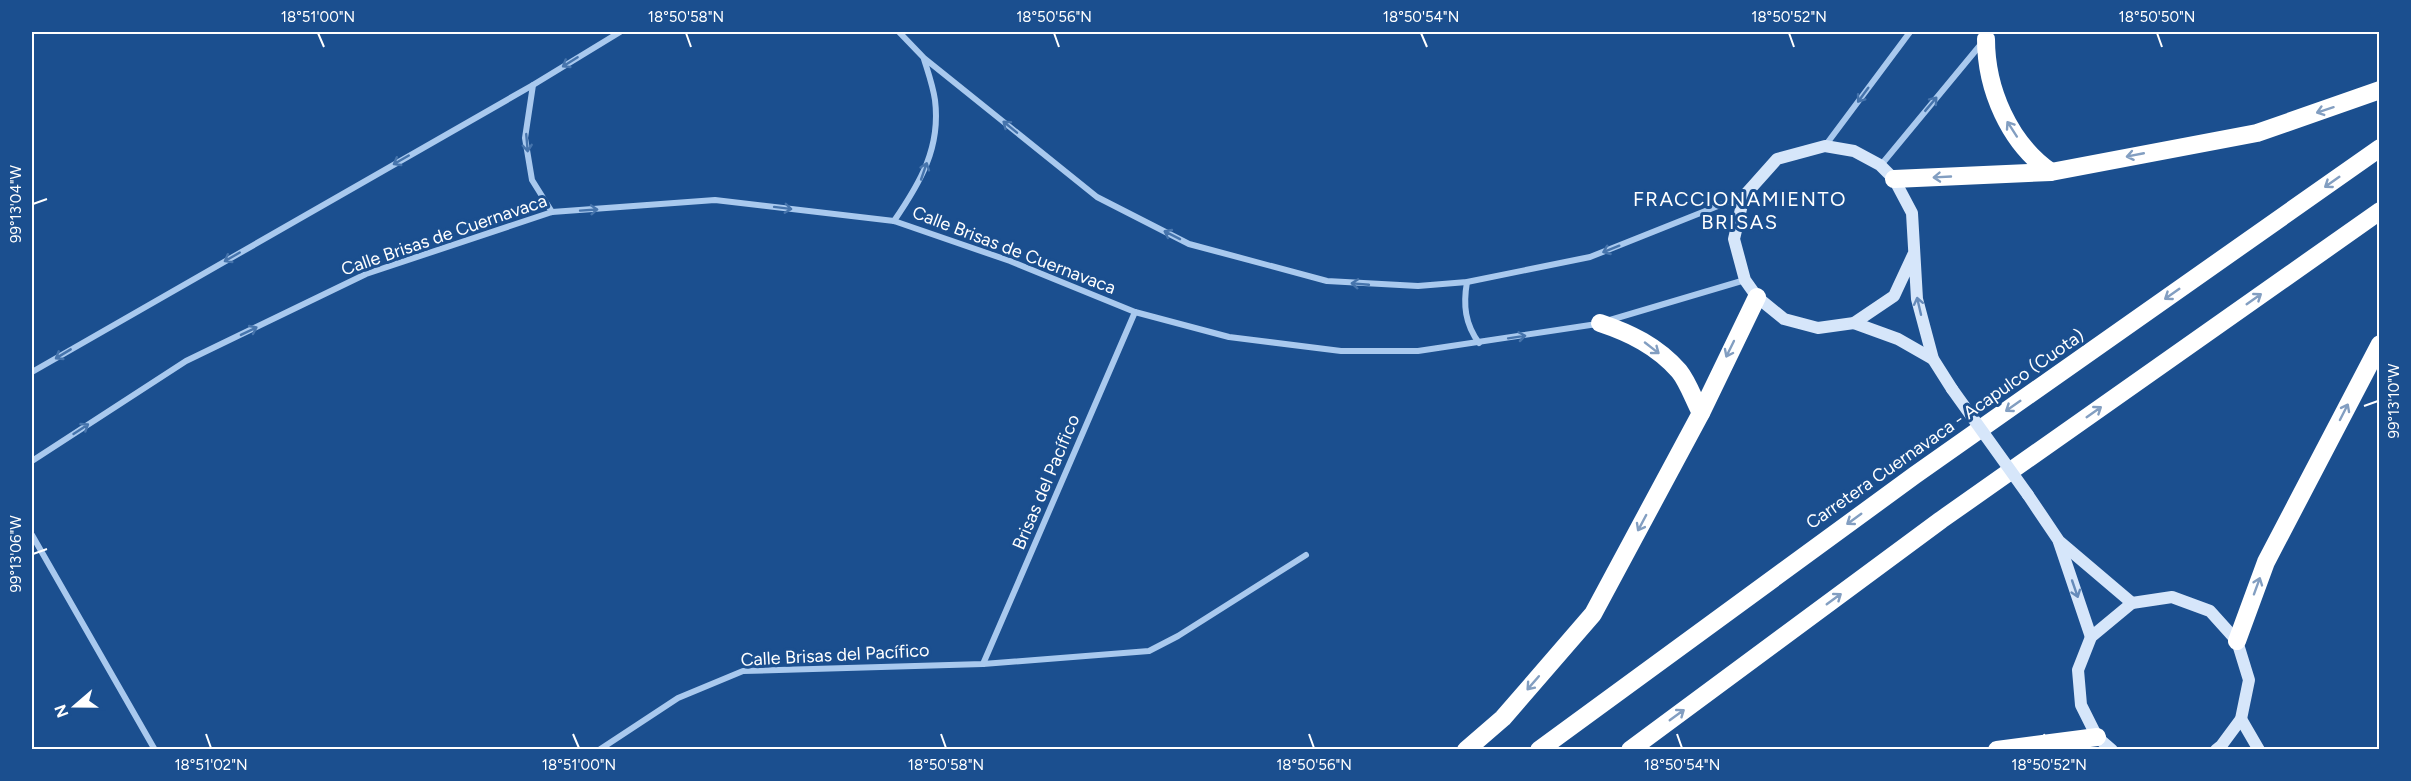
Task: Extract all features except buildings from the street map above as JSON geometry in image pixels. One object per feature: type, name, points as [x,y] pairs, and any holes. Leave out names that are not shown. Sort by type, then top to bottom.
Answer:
[{"type":"highway","points":[[1989,35],[1987,61],[1999,107],[2025,147],[2051,172]]},
{"type":"highway","points":[[1894,179],[2051,172],[2257,133],[2379,90]]},
{"type":"highway","name":"Carretera Cuernavaca - Acapulco (Cuota)","points":[[1539,750],[1924,468],[2379,148]]},
{"type":"highway","points":[[1630,750],[1941,520],[2379,210]]},
{"type":"highway","points":[[1466,750],[1503,718],[1593,614],[1701,413],[1757,297]]},
{"type":"highway","points":[[1600,323],[1629,332],[1653,348],[1679,372],[1701,413]]},
{"type":"highway","points":[[2237,641],[2266,562],[2379,344]]},
{"type":"highway","points":[[1997,750],[2097,737]]},
{"type":"street","points":[[32,372],[533,85],[620,32]]},
{"type":"street","points":[[899,32],[924,58],[1097,197],[1189,244],[1327,281],[1418,286],[1467,282],[1590,257],[1744,196],[1777,159],[1825,146],[1854,151],[1880,165],[1894,179],[1912,213],[1917,299],[1934,359],[1952,389],[2059,541],[2091,637]]},
{"type":"street","points":[[1825,146],[1910,32]]},
{"type":"street","points":[[1880,165],[1989,35]]},
{"type":"street","points":[[894,221],[920,183],[933,142],[935,100],[924,58]]},
{"type":"street","points":[[533,85],[525,138],[532,180],[552,212]]},
{"type":"street","points":[[1744,196],[1734,238],[1745,280],[1757,297],[1784,319],[1818,328],[1854,323],[1894,297],[1914,253]]},
{"type":"street","name":"Calle Brisas de Cuernavaca","points":[[32,461],[186,362],[366,274],[552,212],[715,200],[894,221],[1010,261],[1136,312],[1228,337],[1341,351],[1418,351],[1600,323],[1745,280]]},
{"type":"street","points":[[1467,282],[1464,300],[1467,318],[1479,343]]},
{"type":"street","name":"Brisas del Pacífico","points":[[983,664],[1136,312]]},
{"type":"street","points":[[1854,323],[1898,339],[1934,359]]},
{"type":"street","points":[[32,535],[155,750]]},
{"type":"street","points":[[2059,541],[2132,603]]},
{"type":"street","name":"Calle Brisas del Pacífico","points":[[599,750],[678,698],[743,671],[983,664],[1149,651],[1178,636],[1306,555]]},
{"type":"street","points":[[2112,750],[2097,737],[2081,705],[2078,670],[2091,637],[2132,603],[2172,597],[2210,611],[2237,641],[2249,680],[2241,719],[2216,750]]},
{"type":"street","points":[[2241,719],[2259,750]]},
{"type":"district","name":"FRACCIONAMIENTO BRISAS","points":[[1740,210]]}]
